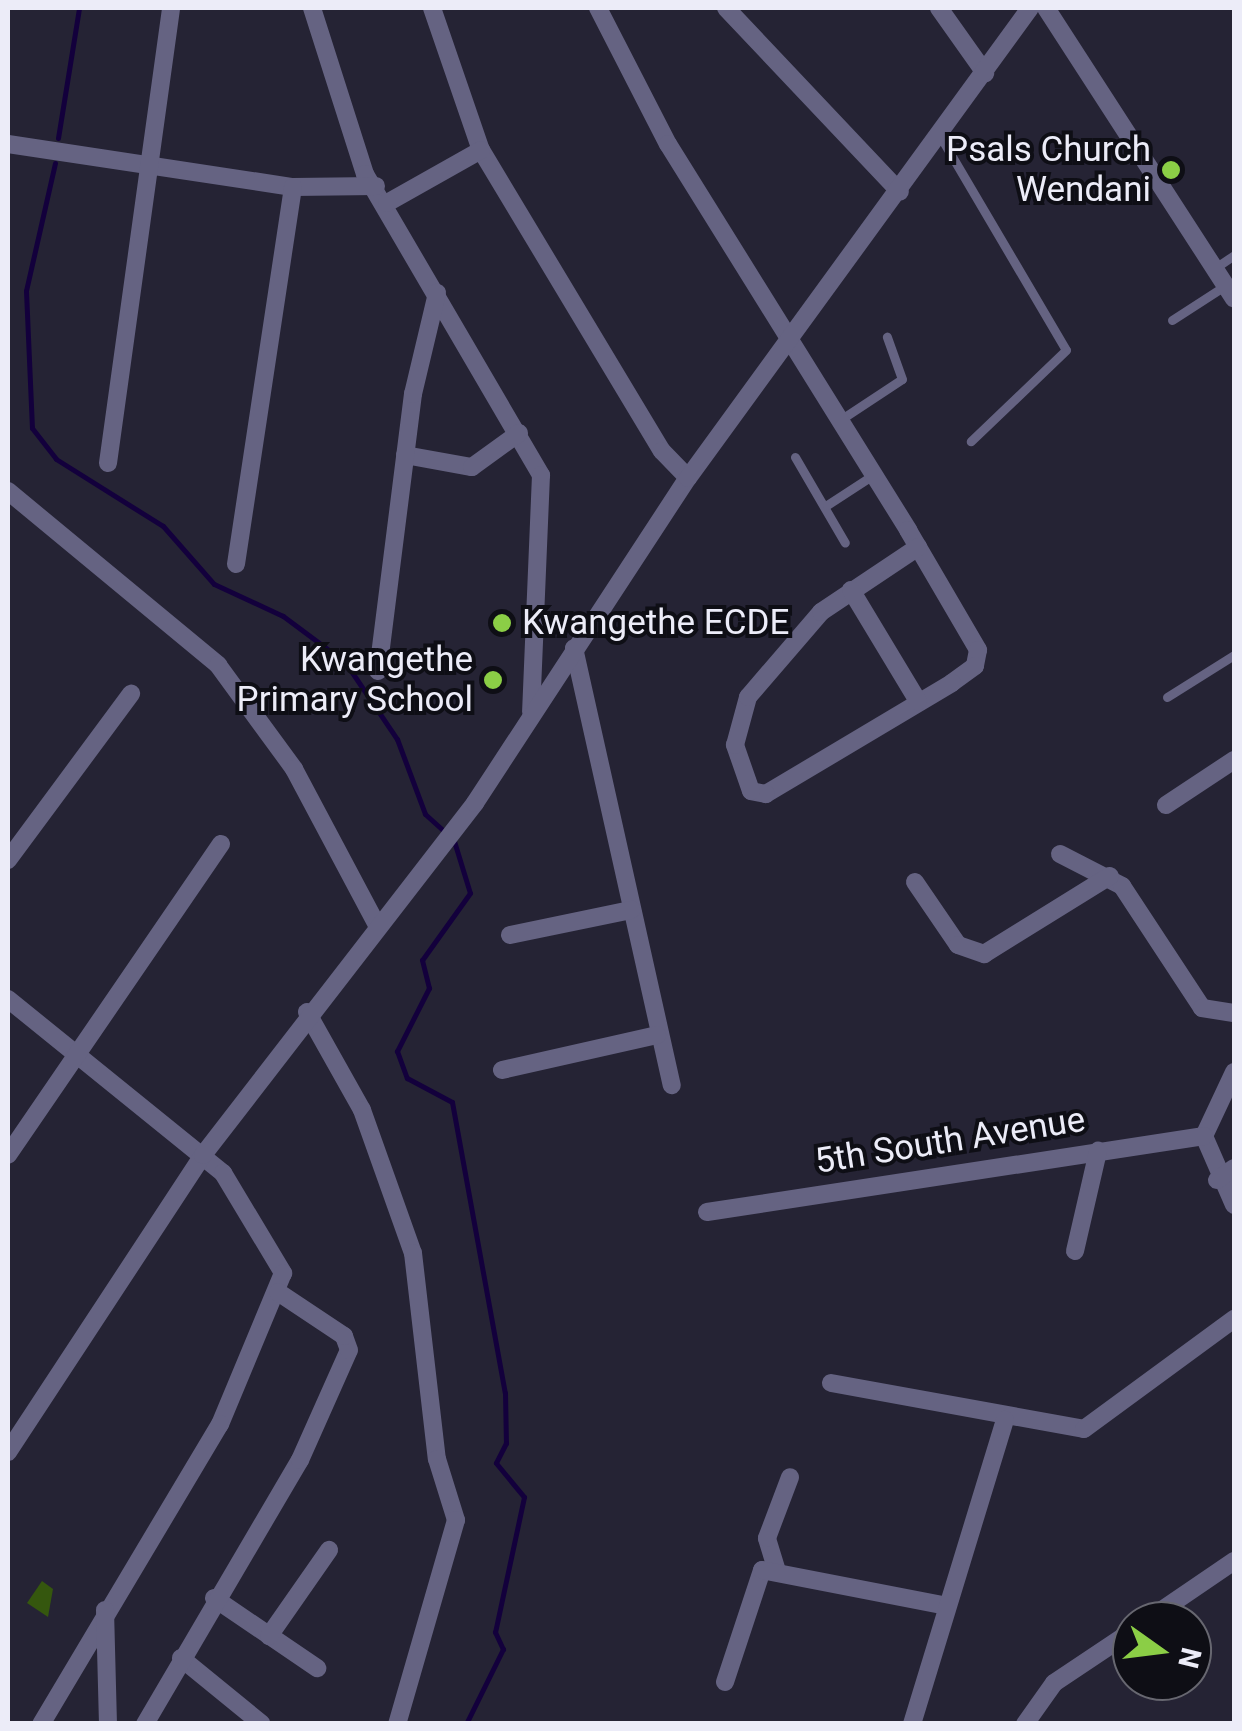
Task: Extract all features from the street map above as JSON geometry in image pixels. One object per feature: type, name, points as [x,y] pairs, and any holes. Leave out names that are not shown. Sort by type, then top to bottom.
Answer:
[{"type":"street","points":[[108,463],[171,8]]},
{"type":"street","points":[[312,8],[376,186],[520,433],[545,494],[531,712]]},
{"type":"street","points":[[598,8],[785,343],[918,547],[979,658],[918,701],[766,794],[743,784],[735,745],[748,697],[851,590],[918,547]]},
{"type":"street","points":[[726,8],[900,192]]},
{"type":"street","points":[[938,8],[986,73]]},
{"type":"street","points":[[8,1452],[202,1154],[376,923],[475,803],[531,712],[688,478],[900,192],[1030,8]]},
{"type":"street","points":[[1046,8],[1230,292]]},
{"type":"street","points":[[436,9],[481,150],[624,390],[688,478]]},
{"type":"street","points":[[8,144],[149,161],[294,187],[376,186]]},
{"type":"street","points":[[387,203],[481,150]]},
{"type":"street","points":[[236,564],[294,187]]},
{"type":"street","points":[[378,671],[406,456],[437,293]]},
{"type":"street","points":[[406,456],[472,466],[520,433]]},
{"type":"street","points":[[8,490],[218,665],[294,770],[376,923]]},
{"type":"street","points":[[851,590],[918,701]]},
{"type":"street","points":[[574,648],[656,1036],[672,1085]]},
{"type":"street","points":[[8,860],[131,694]]},
{"type":"street","points":[[1166,805],[1234,760]]},
{"type":"street","points":[[8,1154],[221,844]]},
{"type":"street","points":[[1060,854],[1110,876],[1202,1008],[1234,1013]]},
{"type":"street","points":[[915,882],[958,945],[984,954],[1110,876]]},
{"type":"street","points":[[510,936],[632,910]]},
{"type":"street","points":[[8,999],[202,1154],[270,1240],[282,1272],[278,1292],[220,1424],[41,1724]]},
{"type":"street","points":[[307,1012],[362,1110],[413,1253],[437,1460],[456,1520],[396,1724]]},
{"type":"street","points":[[502,1070],[656,1036]]},
{"type":"street","points":[[1232,1078],[1204,1136],[1218,1180],[1234,1205]]},
{"type":"street","name":"5th South Avenue","points":[[707,1212],[1204,1136]]},
{"type":"street","points":[[1076,1251],[1098,1151]]},
{"type":"street","points":[[1218,1180],[1234,1168]]},
{"type":"street","points":[[145,1724],[214,1598],[300,1460],[348,1350],[344,1336],[278,1292]]},
{"type":"street","points":[[832,1384],[1005,1420],[1096,1424],[1234,1319]]},
{"type":"street","points":[[912,1724],[1005,1420]]},
{"type":"street","points":[[776,1568],[767,1538],[790,1476]]},
{"type":"street","points":[[269,1636],[329,1550]]},
{"type":"street","points":[[1175,1601],[1234,1561]]},
{"type":"street","points":[[725,1682],[752,1579],[776,1568],[947,1606]]},
{"type":"street","points":[[214,1598],[317,1668]]},
{"type":"street","points":[[106,1610],[108,1724]]},
{"type":"street","points":[[1025,1724],[1054,1684],[1112,1645]]},
{"type":"street","points":[[181,1658],[262,1724]]},
{"type":"lane","points":[[940,136],[1066,350],[971,441]]},
{"type":"lane","points":[[1215,268],[1234,255]]},
{"type":"lane","points":[[1172,320],[1230,292]]},
{"type":"lane","points":[[838,422],[902,379],[887,337]]},
{"type":"lane","points":[[795,458],[827,505],[845,543]]},
{"type":"lane","points":[[827,505],[873,475]]},
{"type":"lane","points":[[1168,697],[1234,655]]},
{"type":"building","points":[[42,1581],[53,1589],[48,1617],[27,1603]]},
{"type":"waterway","points":[[58,138],[79,8]]},
{"type":"waterway","points":[[55,163],[26,291],[32,428],[56,459],[163,526],[214,584],[283,616],[345,662],[397,739],[425,814],[446,833]]},
{"type":"waterway","points":[[454,841],[470,893],[422,960],[429,988],[397,1051],[407,1078],[452,1102],[505,1393],[506,1443],[496,1463],[524,1497],[495,1632],[503,1649],[466,1724]]},
{"type":"place","name":"Psals Church Wendani","points":[[1171,170]]},
{"type":"place","name":"Kwangethe ECDE","points":[[502,623]]},
{"type":"place","name":"Kwangethe Primary School","points":[[493,680]]}]
